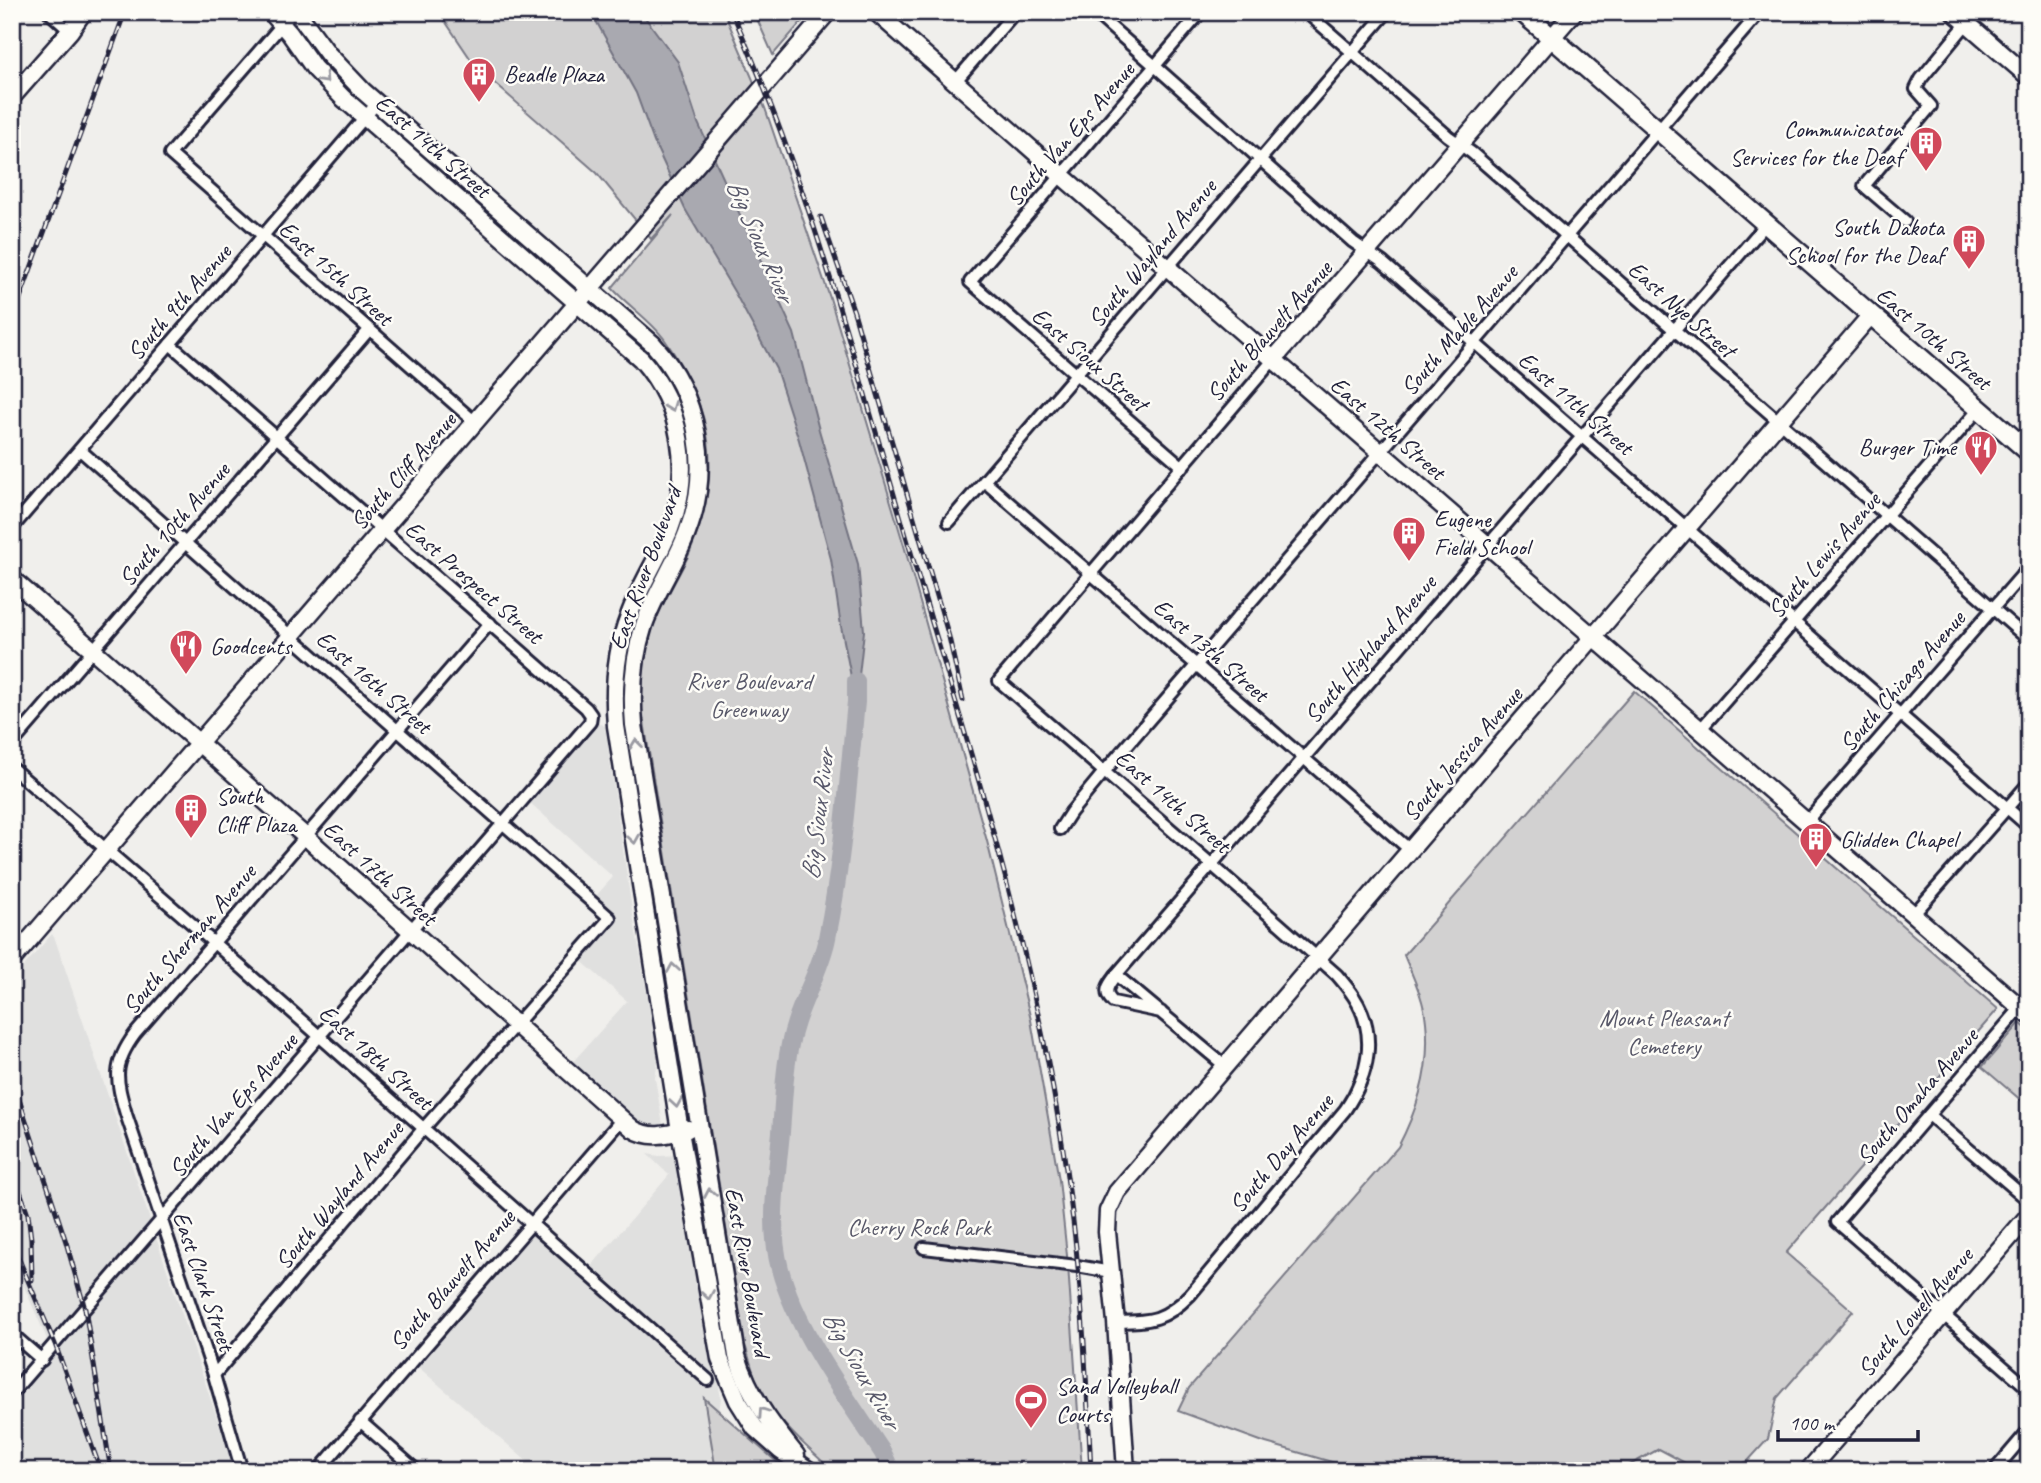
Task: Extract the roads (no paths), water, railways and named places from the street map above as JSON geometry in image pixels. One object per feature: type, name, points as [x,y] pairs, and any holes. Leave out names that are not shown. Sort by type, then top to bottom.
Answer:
[{"type":"main road","points":[[12,97],[70,31],[83,12]]},
{"type":"main road","name":"East 14th Street","points":[[271,12],[314,68],[365,117],[578,302]]},
{"type":"main road","name":"East 14th Street","points":[[295,12],[328,54],[377,103],[590,288]]},
{"type":"main road","name":"South Cliff Avenue","points":[[12,960],[828,12]]},
{"type":"main road","name":"East 12th Street","points":[[876,12],[1913,915],[2026,1007]]},
{"type":"main road","name":"East 10th Street","points":[[1522,12],[2029,452]]},
{"type":"main road","name":"South Blauvelt Avenue","points":[[1274,359],[1574,12]]},
{"type":"main road","points":[[1960,18],[2029,77]]},
{"type":"main road","points":[[486,222],[507,230],[566,281],[578,288],[590,288]]},
{"type":"main road","points":[[486,222],[496,240],[557,296],[560,306],[557,327]]},
{"type":"main road","points":[[613,261],[607,289],[663,342],[668,349],[668,362]]},
{"type":"main road","name":"East River Boulevard","points":[[590,288],[643,334],[668,362],[683,387],[696,427],[699,444],[697,498],[687,534],[645,623],[634,664],[632,702],[638,757],[737,1356],[741,1370],[761,1409],[807,1468]]},
{"type":"main road","points":[[578,302],[589,301],[602,307],[653,354],[672,379],[683,387]]},
{"type":"main road","name":"East River Boulevard","points":[[578,302],[634,352],[653,373],[667,397],[681,446],[682,479],[676,513],[628,617],[617,661],[614,702],[620,759],[716,1343],[724,1373],[755,1428],[781,1451],[807,1468]]},
{"type":"main road","name":"South Jessica Avenue","points":[[1126,1468],[1107,1232],[1108,1211],[1117,1192],[1871,315]]},
{"type":"main road","name":"East 17th Street","points":[[12,579],[633,1129],[647,1136],[699,1126]]},
{"type":"main road","name":"South Lowell Avenue","points":[[1808,1471],[2029,1215]]},
{"type":"street","points":[[49,12],[70,31]]},
{"type":"street","points":[[282,25],[295,12]]},
{"type":"street","points":[[955,82],[1015,12]]},
{"type":"street","name":"East 11th Street","points":[[1094,12],[1353,242],[1381,262],[1475,343],[2029,827]]},
{"type":"street","name":"South Van Eps Avenue","points":[[970,282],[1201,12]]},
{"type":"street","name":"East Nye Street","points":[[1306,12],[2029,640]]},
{"type":"street","name":"South Wayland Avenue","points":[[949,522],[1387,12]]},
{"type":"street","name":"South Mable Avenue","points":[[1060,829],[1104,772],[1758,15]]},
{"type":"street","points":[[1905,221],[1864,186],[1931,106],[1916,89],[1960,18]]},
{"type":"street","name":"East 15th Street","points":[[282,25],[170,154],[475,422]]},
{"type":"street","name":"South 9th Avenue","points":[[12,528],[377,103]]},
{"type":"street","name":"South Highland Avenue","points":[[1116,975],[1766,224]]},
{"type":"street","name":"East Sioux Street","points":[[970,282],[1183,467]]},
{"type":"street","name":"South 10th Avenue","points":[[12,744],[369,330]]},
{"type":"street","name":"East Prospect Street","points":[[170,344],[490,623],[591,715]]},
{"type":"street","name":"South Blauvelt Avenue","points":[[999,681],[1274,359]]},
{"type":"street","name":"South Lewis Avenue","points":[[1700,730],[1979,409]]},
{"type":"street","name":"East 16th Street","points":[[80,450],[610,918]]},
{"type":"street","name":"East 13th Street","points":[[984,481],[1410,850]]},
{"type":"street","name":"South Chicago Avenue","points":[[1806,822],[2029,567]]},
{"type":"street","name":"South Sherman Avenue","points":[[118,1064],[124,1049],[135,1034],[490,623]]},
{"type":"street","name":"East 14th Street","points":[[999,681],[1318,957]]},
{"type":"street","name":"South Van Eps Avenue","points":[[12,1393],[584,731],[591,715]]},
{"type":"street","name":"East 18th Street","points":[[12,768],[708,1380]]},
{"type":"street","points":[[1913,915],[2029,783]]},
{"type":"street","name":"South Wayland Avenue","points":[[214,1375],[423,1129],[610,918]]},
{"type":"street","name":"South Day Avenue","points":[[1116,1322],[1150,1321],[1176,1308],[1190,1295],[1355,1096],[1363,1078],[1369,1036],[1354,997],[1318,957]]},
{"type":"street","points":[[1161,1012],[1113,1002],[1106,990],[1116,975],[1161,1012],[1225,1066]]},
{"type":"street","name":"South Omaha Avenue","points":[[1942,1315],[1837,1222],[2026,1007]]},
{"type":"street","name":"East Clark Street","points":[[118,1064],[120,1093],[126,1114],[214,1375],[242,1471]]},
{"type":"street","points":[[1929,1115],[2029,1201]]},
{"type":"street","name":"South Blauvelt Avenue","points":[[318,1471],[622,1119]]},
{"type":"street","points":[[924,1248],[1111,1272]]},
{"type":"street","points":[[1942,1315],[2029,1389]]},
{"type":"street","points":[[12,1334],[42,1360]]},
{"type":"street","points":[[360,1421],[417,1471]]},
{"type":"street","points":[[1994,1471],[2029,1430]]},
{"type":"street","points":[[1126,1468],[1147,1471]]},
{"type":"waterway","name":"Big Sioux River","points":[[856,681],[856,702],[833,909],[824,949],[792,1036],[787,1063],[774,1218],[780,1269],[798,1317],[824,1364],[883,1453],[891,1471]]},
{"type":"railway","points":[[12,320],[125,12]]},
{"type":"railway","points":[[732,12],[783,137],[826,264],[974,762],[1007,883],[1047,1059],[1069,1194],[1082,1315],[1091,1471]]},
{"type":"railway","points":[[821,217],[854,312],[949,637],[963,700]]},
{"type":"railway","points":[[12,1078],[85,1309],[111,1471]]},
{"type":"railway","points":[[12,1168],[28,1214],[32,1280]]},
{"type":"railway","points":[[12,1243],[55,1344],[101,1471]]},
{"type":"place","name":"Beadle Plaza","points":[[479,104]]},
{"type":"place","name":"Communicaton Services for the Deaf","points":[[1926,173]]},
{"type":"place","name":"South Dakota School for the Deaf","points":[[1969,271]]},
{"type":"place","name":"Burger Time","points":[[1981,477]]},
{"type":"place","name":"Eugene Field School","points":[[1409,563]]},
{"type":"place","name":"Goodcents","points":[[186,676]]},
{"type":"place","name":"South Cliff Plaza","points":[[191,840]]},
{"type":"place","name":"Glidden Chapel","points":[[1816,869]]},
{"type":"place","name":"Sand Volleyball Courts","points":[[1031,1430]]},
{"type":"park label","name":"River Boulevard Greenway","points":[[749,695]]},
{"type":"park label","name":"Mount Pleasant Cemetery","points":[[1664,1032]]},
{"type":"park label","name":"Cherry Rock Park","points":[[919,1227]]}]
